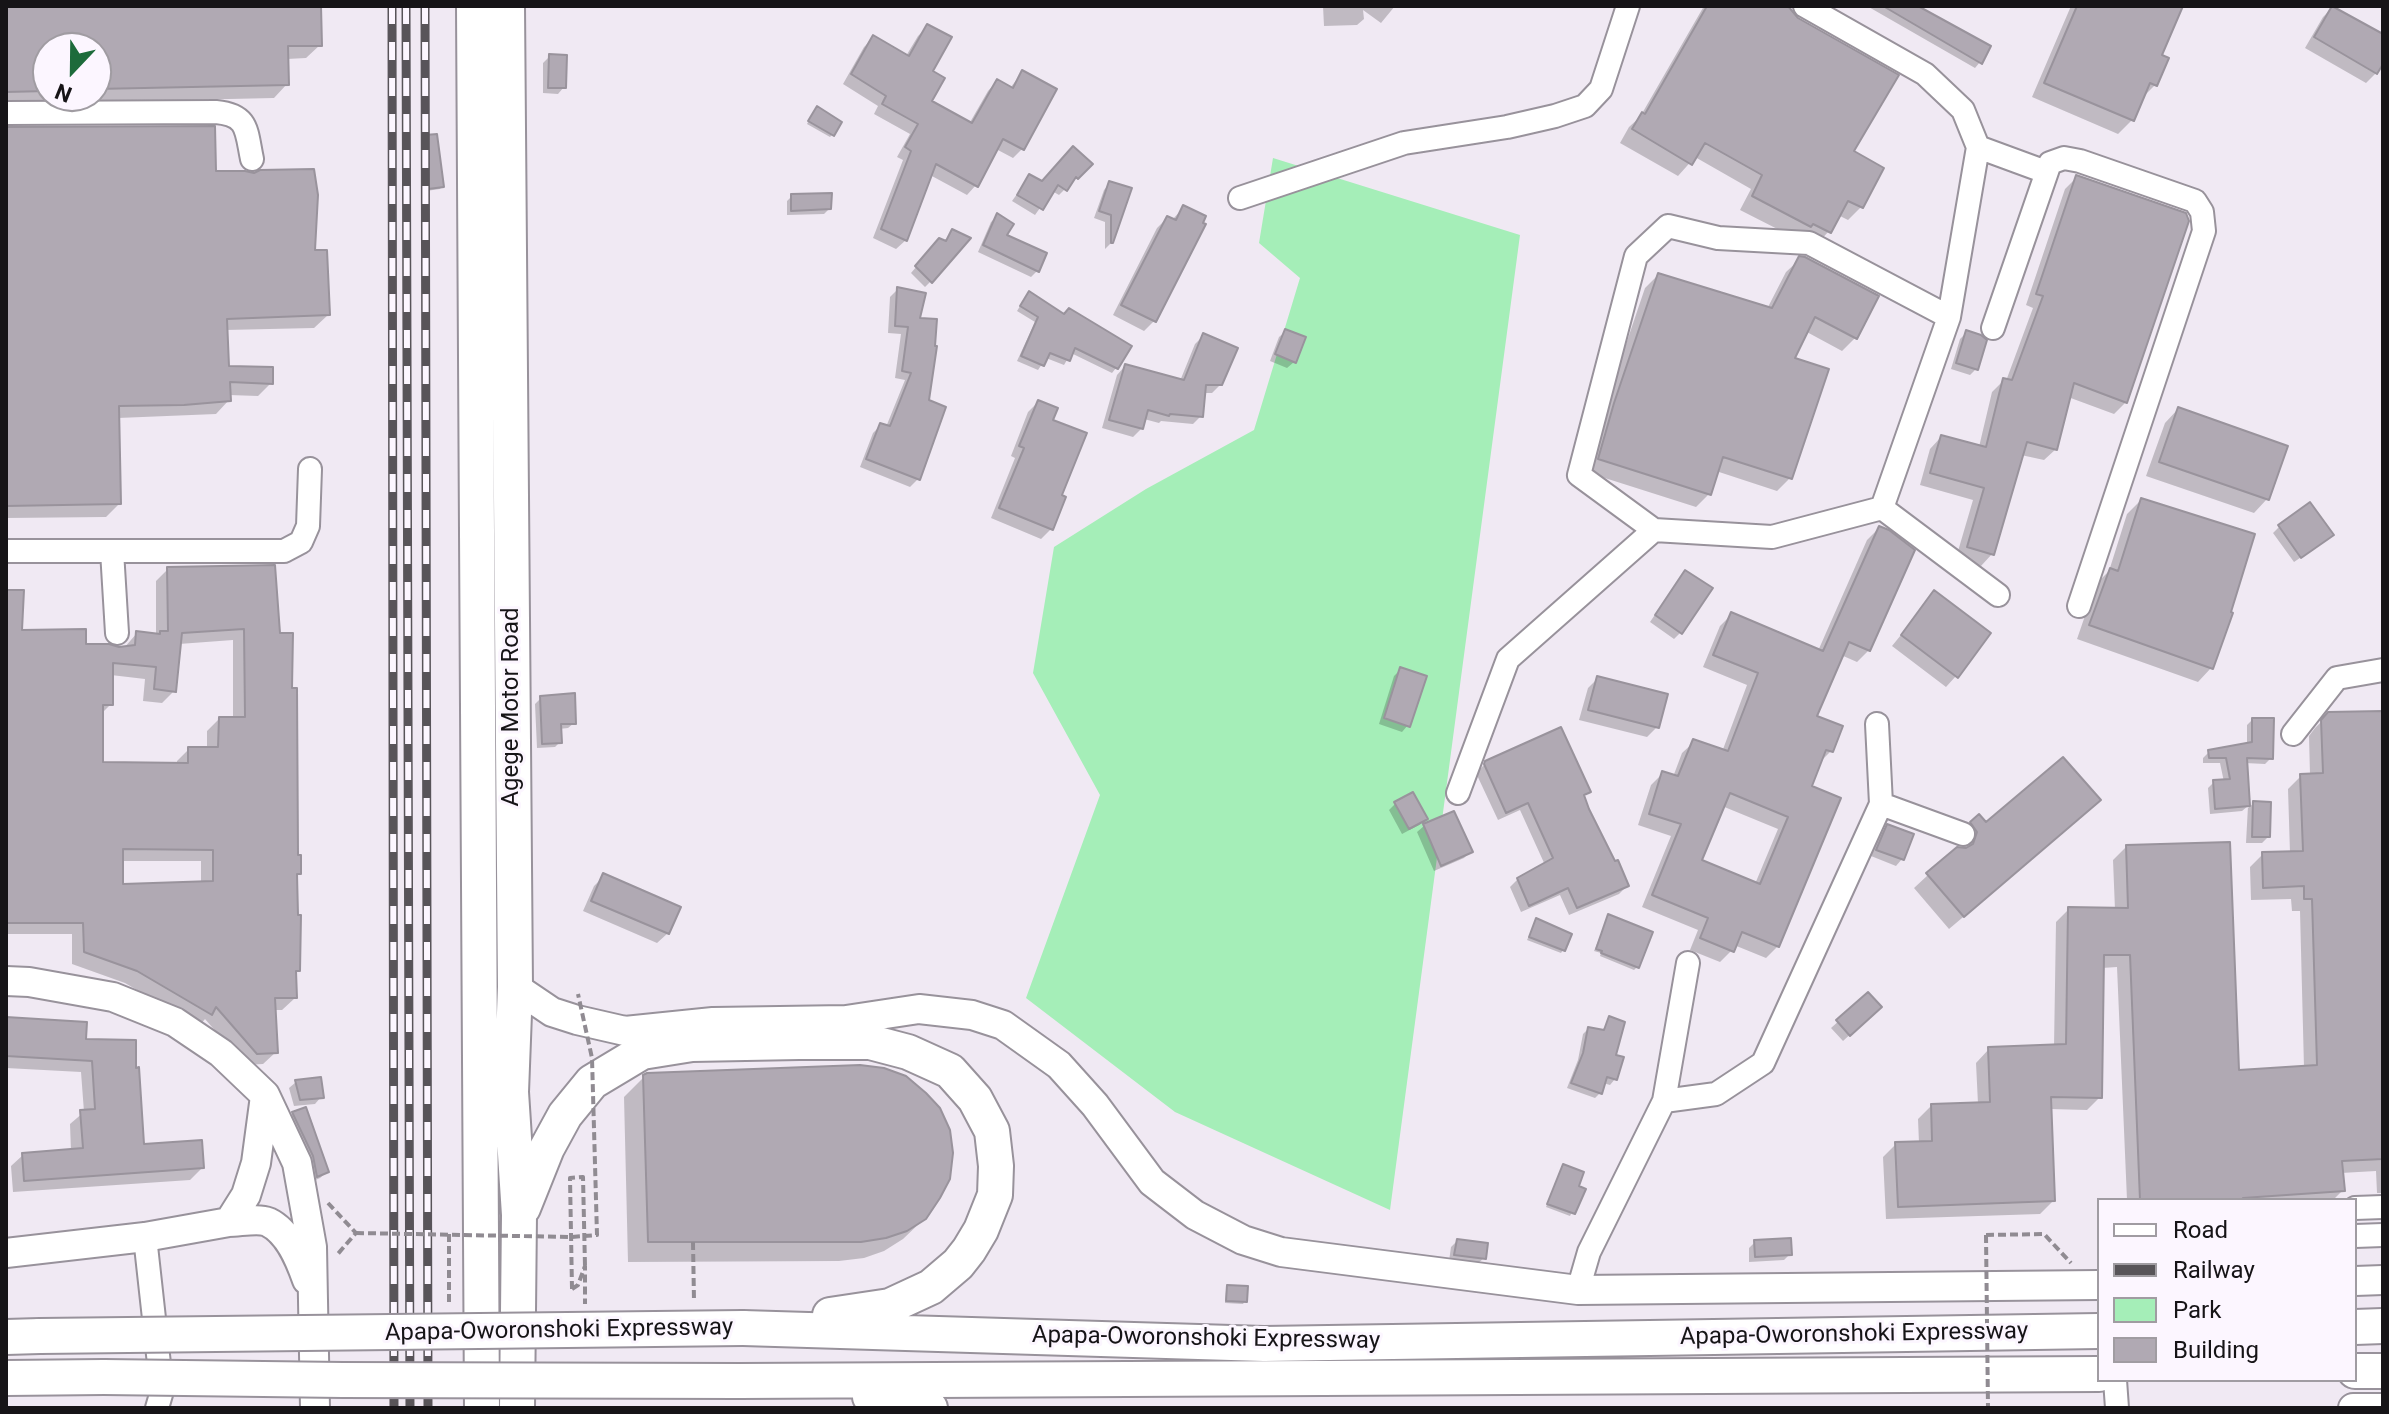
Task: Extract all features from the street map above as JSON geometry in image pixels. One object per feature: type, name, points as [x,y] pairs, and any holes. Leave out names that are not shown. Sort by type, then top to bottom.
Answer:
[{"type":"highway","name":"Agege Motor Road","points":[[474,6],[482,1408]]},
{"type":"highway","name":"Agege Motor Road","points":[[507,6],[515,987],[511,1092],[519,1215],[517,1408]]},
{"type":"highway","points":[[478,552],[511,546]]},
{"type":"highway","points":[[519,1215],[547,1148],[565,1115],[592,1082],[642,1052],[692,1044],[870,1042],[908,1052],[950,1071],[975,1099],[992,1131],[996,1166],[995,1195],[981,1230],[958,1264],[931,1287],[890,1306],[743,1328]]},
{"type":"highway","points":[[2357,1327],[2383,1326]]},
{"type":"highway","name":"Apapa-Oworonshoki Expressway","points":[[6,1337],[743,1328],[1264,1344],[2097,1331]]},
{"type":"highway","points":[[2357,1371],[2383,1371]]},
{"type":"highway","name":"Apapa-Oworonshoki Expressway","points":[[6,1378],[739,1381],[2097,1374]]},
{"type":"highway","points":[[739,1381],[906,1402],[930,1408]]},
{"type":"main road","points":[[6,981],[29,982],[113,997],[175,1022],[221,1053],[265,1095],[297,1163],[312,1247],[315,1408]]},
{"type":"main road","name":"Apapa-Oworonshoki Expressway","points":[[515,987],[552,1012],[625,1031],[713,1022],[846,1020],[919,1009],[972,1015],[1003,1025],[1059,1065],[1095,1105],[1152,1182],[1195,1215],[1243,1240],[1281,1252],[1578,1290],[2097,1285]]},
{"type":"main road","points":[[229,1222],[246,1195],[256,1163],[265,1095]]},
{"type":"main road","points":[[6,1253],[145,1237],[229,1222],[267,1222],[286,1237],[301,1263],[313,1296]]},
{"type":"main road","points":[[2357,1281],[2383,1280]]},
{"type":"main road","points":[[2353,1408],[2383,1408]]},
{"type":"street","points":[[1240,198],[1404,143],[1507,127],[1585,106],[1601,89],[1628,6]]},
{"type":"street","points":[[1805,6],[1925,74],[1963,110],[1978,147],[1949,317],[1882,508]]},
{"type":"street","points":[[6,113],[233,113],[244,122],[252,159]]},
{"type":"street","points":[[1978,147],[2046,172]]},
{"type":"street","points":[[1993,328],[2050,163],[2064,158],[2080,161],[2195,201],[2202,212],[2204,231],[2079,606]]},
{"type":"street","points":[[1882,508],[1772,537],[1654,530],[1579,475],[1636,256],[1668,226],[1718,238],[1809,243],[1949,317]]},
{"type":"street","points":[[6,551],[284,551],[301,542],[308,526],[310,469]]},
{"type":"street","points":[[1882,508],[1998,595]]},
{"type":"street","points":[[1458,793],[1508,659],[1654,530]]},
{"type":"street","points":[[112,551],[117,633]]},
{"type":"street","points":[[2293,734],[2337,678],[2383,670]]},
{"type":"street","points":[[1664,1101],[1716,1094],[1763,1063],[1881,804],[1877,724]]},
{"type":"street","points":[[1881,804],[1963,834]]},
{"type":"street","points":[[1578,1290],[1589,1252],[1664,1101],[1688,963]]},
{"type":"street","points":[[2357,1208],[2383,1207]]},
{"type":"street","points":[[2357,1236],[2383,1235]]},
{"type":"street","points":[[145,1237],[162,1391],[157,1408]]},
{"type":"street","points":[[2115,1382],[2117,1408]]},
{"type":"path","points":[[356,1233],[597,1235],[592,1058],[578,994]]},
{"type":"path","points":[[572,1289],[570,1178],[583,1177],[585,1266]]},
{"type":"path","points":[[449,1234],[449,1289]]},
{"type":"path","points":[[1988,1408],[1986,1235],[2044,1234]]},
{"type":"green space","points":[[1273,158],[1520,235],[1390,1210],[1175,1112],[1026,998],[1100,795],[1033,673],[1054,547],[1146,489],[1254,430],[1300,278],[1259,243]]},
{"type":"building","points":[[6,6],[321,6],[322,46],[288,46],[289,85],[112,89],[112,32],[32,32],[32,91],[6,92]]},
{"type":"building","points":[[1707,6],[1788,6],[1798,18],[1899,75],[1854,151],[1884,168],[1863,208],[1848,201],[1831,233],[1813,224],[1811,227],[1752,196],[1762,175],[1705,143],[1692,165],[1632,129],[1642,112],[1645,114]]},
{"type":"building","points":[[1883,6],[1918,6],[1991,46],[1982,64]]},
{"type":"building","points":[[2077,6],[2183,6],[2162,55],[2169,58],[2157,86],[2150,83],[2134,121],[2044,83]]},
{"type":"building","points":[[2332,6],[2383,34],[2383,64],[2377,74],[2314,37]]},
{"type":"building","points":[[927,24],[952,37],[933,71],[945,78],[932,101],[972,123],[997,79],[1013,88],[1022,70],[1057,89],[1024,150],[1003,139],[978,187],[936,164],[907,241],[881,229],[911,151],[905,147],[918,124],[882,104],[886,96],[851,74],[873,35],[909,56]]},
{"type":"building","points":[[549,54],[567,55],[566,88],[548,88]]},
{"type":"building","points":[[817,106],[842,122],[834,136],[808,121]]},
{"type":"building","points":[[215,126],[216,171],[254,173],[260,170],[314,169],[318,195],[315,250],[327,250],[330,315],[227,319],[229,366],[273,367],[273,384],[230,382],[231,401],[119,406],[121,504],[6,506],[6,127]]},
{"type":"building","points":[[437,134],[444,187],[428,189],[425,135]]},
{"type":"building","points":[[1073,146],[1093,164],[1078,179],[1076,177],[1067,191],[1058,185],[1043,210],[1017,195],[1029,174],[1042,181]]},
{"type":"building","points":[[2076,175],[2186,213],[2189,221],[2127,403],[2074,383],[2057,450],[2027,442],[1994,555],[1967,547],[1984,488],[1930,473],[1941,435],[1986,447],[2003,378],[2012,380],[2043,296],[2036,294]]},
{"type":"building","points":[[1109,181],[1132,188],[1113,243],[1111,215],[1099,211]]},
{"type":"building","points":[[832,193],[831,209],[791,211],[791,194]]},
{"type":"building","points":[[1183,205],[1206,216],[1203,223],[1206,224],[1156,322],[1121,305],[1167,216],[1176,220]]},
{"type":"building","points":[[997,213],[1014,224],[1007,235],[1047,253],[1039,272],[983,245]]},
{"type":"building","points":[[952,229],[971,238],[932,283],[915,266],[939,238],[946,241]]},
{"type":"building","points":[[1799,256],[1879,296],[1857,339],[1815,317],[1795,358],[1829,369],[1792,479],[1723,457],[1711,495],[1598,459],[1658,273],[1772,308]]},
{"type":"building","points":[[897,287],[926,293],[920,318],[937,319],[937,346],[929,400],[946,407],[920,480],[866,459],[880,423],[890,426],[911,373],[902,371],[908,327],[895,326]]},
{"type":"building","points":[[1029,291],[1064,314],[1069,308],[1132,346],[1118,369],[1075,348],[1070,361],[1050,353],[1044,366],[1021,356],[1038,317],[1020,306]]},
{"type":"building","points":[[1285,329],[1306,337],[1296,363],[1275,354]]},
{"type":"building","points":[[1966,330],[1987,340],[1978,370],[1956,363]]},
{"type":"building","points":[[1203,333],[1238,348],[1222,385],[1206,385],[1203,417],[1169,416],[1148,410],[1143,429],[1109,420],[1125,364],[1184,380]]},
{"type":"building","points":[[1038,400],[1058,408],[1053,420],[1087,433],[1062,495],[1066,497],[1053,530],[999,508],[1024,448],[1019,446]]},
{"type":"building","points":[[2178,407],[2288,446],[2269,500],[2159,462]]},
{"type":"building","points":[[2141,498],[2255,534],[2233,613],[2213,669],[2089,625],[2110,568],[2118,571]]},
{"type":"building","points":[[2310,502],[2334,535],[2301,558],[2278,525]]},
{"type":"building","points":[[1879,526],[1889,530],[1915,550],[1870,651],[1849,642],[1817,716],[1843,726],[1833,752],[1826,750],[1812,786],[1841,798],[1779,947],[1742,932],[1734,952],[1700,938],[1708,918],[1652,895],[1681,824],[1649,814],[1662,771],[1678,776],[1693,739],[1728,751],[1758,673],[1713,655],[1731,612],[1823,651]],"holes":[[[1730,793],[1788,817],[1760,884],[1702,860]]]},
{"type":"building","points":[[275,565],[280,633],[293,633],[292,688],[297,688],[298,855],[301,855],[301,874],[297,874],[298,915],[301,915],[300,971],[296,971],[297,998],[275,998],[278,1053],[257,1054],[216,1007],[212,1015],[137,971],[84,952],[83,923],[6,923],[6,590],[24,590],[22,630],[86,629],[86,644],[135,645],[136,631],[160,634],[160,631],[168,631],[167,567]],"holes":[[[244,629],[245,717],[219,717],[218,747],[188,747],[188,763],[103,762],[103,705],[113,705],[113,663],[156,667],[154,689],[176,692],[182,633]],[[123,849],[213,850],[213,881],[123,884]]]},
{"type":"building","points":[[1685,570],[1713,588],[1682,634],[1655,615]]},
{"type":"building","points":[[1934,590],[1991,633],[1958,678],[1901,635]]},
{"type":"building","points":[[1400,667],[1427,676],[1410,727],[1384,718]]},
{"type":"building","points":[[1597,676],[1668,694],[1659,728],[1588,710]]},
{"type":"building","points":[[575,693],[576,724],[561,724],[562,743],[542,744],[540,696]]},
{"type":"building","points":[[2383,711],[2383,1159],[2342,1161],[2345,1191],[2243,1198],[2140,1198],[2130,955],[2104,955],[2102,1098],[2051,1097],[2055,1201],[1898,1207],[1895,1142],[1932,1141],[1931,1104],[1990,1102],[1988,1047],[2066,1044],[2068,907],[2128,908],[2126,845],[2230,842],[2239,1070],[2317,1065],[2312,899],[2304,899],[2304,886],[2263,888],[2262,852],[2303,851],[2300,774],[2323,773],[2321,720],[2328,712]]},
{"type":"building","points":[[2252,718],[2274,718],[2273,759],[2247,758],[2250,806],[2215,809],[2213,780],[2230,779],[2226,758],[2209,758],[2208,750],[2252,742]]},
{"type":"building","points":[[1561,727],[1591,792],[1584,795],[1589,809],[1629,886],[1577,908],[1568,888],[1529,906],[1517,878],[1553,858],[1528,803],[1506,813],[1484,764]]},
{"type":"building","points":[[2063,757],[2101,800],[1964,917],[1926,873],[1957,847],[1966,848],[1973,844],[1977,832],[1970,822],[1979,814],[1986,822]]},
{"type":"building","points":[[1413,792],[1428,819],[1409,829],[1394,802]]},
{"type":"building","points":[[2253,801],[2271,802],[2270,837],[2252,837]]},
{"type":"building","points":[[1454,811],[1473,852],[1441,866],[1423,824]]},
{"type":"building","points":[[1887,824],[1914,834],[1904,860],[1876,850]]},
{"type":"building","points":[[603,873],[681,907],[669,934],[591,901]]},
{"type":"building","points":[[1608,914],[1653,932],[1639,968],[1596,949]]},
{"type":"building","points":[[1536,918],[1572,934],[1565,951],[1529,937]]},
{"type":"building","points":[[1868,992],[1882,1007],[1850,1036],[1836,1020]]},
{"type":"building","points":[[1609,1016],[1625,1022],[1616,1055],[1624,1057],[1617,1080],[1607,1077],[1602,1094],[1571,1083],[1583,1053],[1588,1027],[1604,1030]]},
{"type":"building","points":[[6,1017],[87,1022],[86,1039],[136,1040],[144,1144],[202,1140],[204,1168],[24,1181],[22,1153],[83,1148],[80,1110],[95,1109],[92,1061],[6,1056]]},
{"type":"building","points":[[860,1065],[884,1068],[906,1076],[940,1108],[950,1130],[953,1153],[950,1179],[926,1219],[907,1231],[861,1242],[648,1242],[643,1075]]},
{"type":"building","points":[[321,1077],[324,1098],[300,1100],[295,1080]]},
{"type":"building","points":[[306,1107],[329,1172],[317,1177],[313,1156],[292,1112]]},
{"type":"building","points":[[1563,1164],[1584,1172],[1579,1186],[1586,1189],[1575,1214],[1547,1204]]},
{"type":"building","points":[[1791,1238],[1792,1255],[1755,1257],[1754,1240]]},
{"type":"building","points":[[1457,1239],[1488,1243],[1486,1259],[1454,1255]]},
{"type":"building","points":[[1227,1285],[1248,1286],[1247,1302],[1226,1301]]},
{"type":"railway","points":[[392,6],[394,1408]]},
{"type":"railway","points":[[406,6],[410,1408]]},
{"type":"railway","points":[[425,6],[428,1408]]}]
